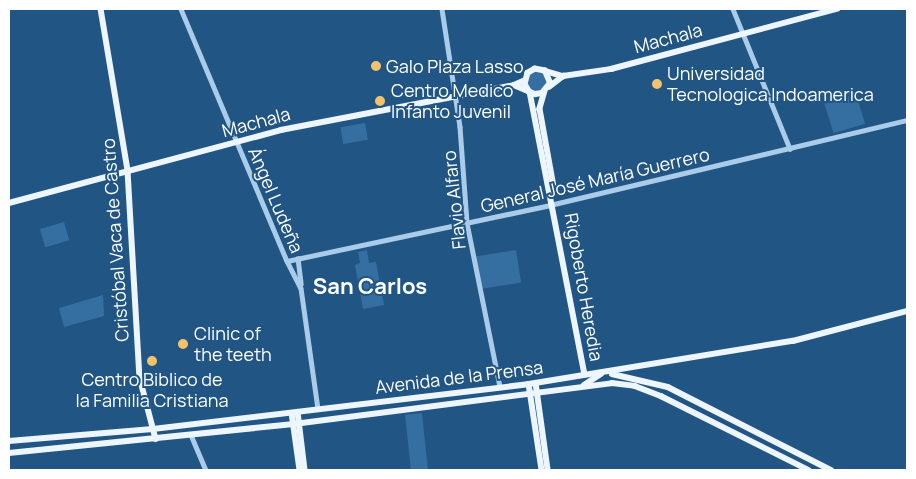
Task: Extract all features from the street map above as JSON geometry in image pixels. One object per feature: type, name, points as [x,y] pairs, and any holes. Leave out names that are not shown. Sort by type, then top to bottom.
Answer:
[{"type":"main road","name":"Cristóbal Vaca de Castro","points":[[101,9],[128,171],[140,378],[156,439]]},
{"type":"main road","name":"Machala","points":[[545,71],[563,76],[611,69],[837,9]]},
{"type":"main road","points":[[525,80],[531,70],[545,71]]},
{"type":"main road","name":"Rigoberto Heredia","points":[[545,71],[550,79],[540,110],[556,198],[554,204]]},
{"type":"main road","name":"Machala","points":[[547,89],[563,76]]},
{"type":"main road","name":"Machala","points":[[9,203],[304,124],[514,85],[525,80]]},
{"type":"main road","name":"Rigoberto Heredia","points":[[525,80],[530,92],[554,204],[585,375]]},
{"type":"main road","points":[[514,85],[530,92],[547,89]]},
{"type":"main road","name":"Avenida de la Prensa","points":[[9,441],[153,429],[594,375],[800,340],[907,311]]},
{"type":"main road","points":[[632,369],[634,377]]},
{"type":"main road","points":[[603,373],[634,377],[677,391],[832,470]]},
{"type":"main road","points":[[578,387],[594,375]]},
{"type":"main road","points":[[532,383],[548,470]]},
{"type":"main road","name":"Avenida de la Prensa","points":[[9,453],[297,423],[604,384],[635,386],[661,396],[809,470]]},
{"type":"main road","points":[[534,394],[542,470]]},
{"type":"main road","points":[[295,412],[305,470]]},
{"type":"main road","points":[[297,423],[300,470]]},
{"type":"street","name":"Ángel Ludeña","points":[[181,9],[287,261],[301,288],[318,410]]},
{"type":"street","name":"Flavio Alfaro","points":[[442,9],[456,96],[467,223],[500,387]]},
{"type":"street","points":[[733,9],[790,149]]},
{"type":"street","name":"General José María Guerrero","points":[[287,261],[554,204],[907,120]]},
{"type":"street","points":[[298,258],[301,288]]},
{"type":"street","points":[[190,435],[206,470]]},
{"type":"shaded area","points":[[532,72],[542,72],[547,77],[547,87],[538,93],[528,88],[527,78]]},
{"type":"shaded area","points":[[856,94],[865,124],[834,133],[824,104]]},
{"type":"shaded area","points":[[365,123],[368,140],[343,144],[340,127]]},
{"type":"shaded area","points":[[64,222],[69,240],[45,247],[40,229]]},
{"type":"shaded area","points":[[367,250],[369,263],[376,262],[384,305],[363,309],[355,265],[360,263],[358,252]]},
{"type":"shaded area","points":[[516,250],[521,283],[481,289],[476,256]]},
{"type":"shaded area","points":[[103,295],[104,316],[64,327],[59,308]]},
{"type":"shaded area","points":[[422,413],[428,470],[411,470],[405,415]]},
{"type":"place","name":"Galo Plaza Lasso","points":[[376,66]]},
{"type":"place","name":"Universidad Tecnologica Indoamerica","points":[[657,84]]},
{"type":"place","name":"Centro Medico Infanto Juvenil","points":[[380,101]]},
{"type":"place","name":"Clinic of the teeth","points":[[183,344]]},
{"type":"place","name":"Centro Biblico de la Familia Cristiana","points":[[152,361]]},
{"type":"district","name":"San Carlos","points":[[370,287]]}]
